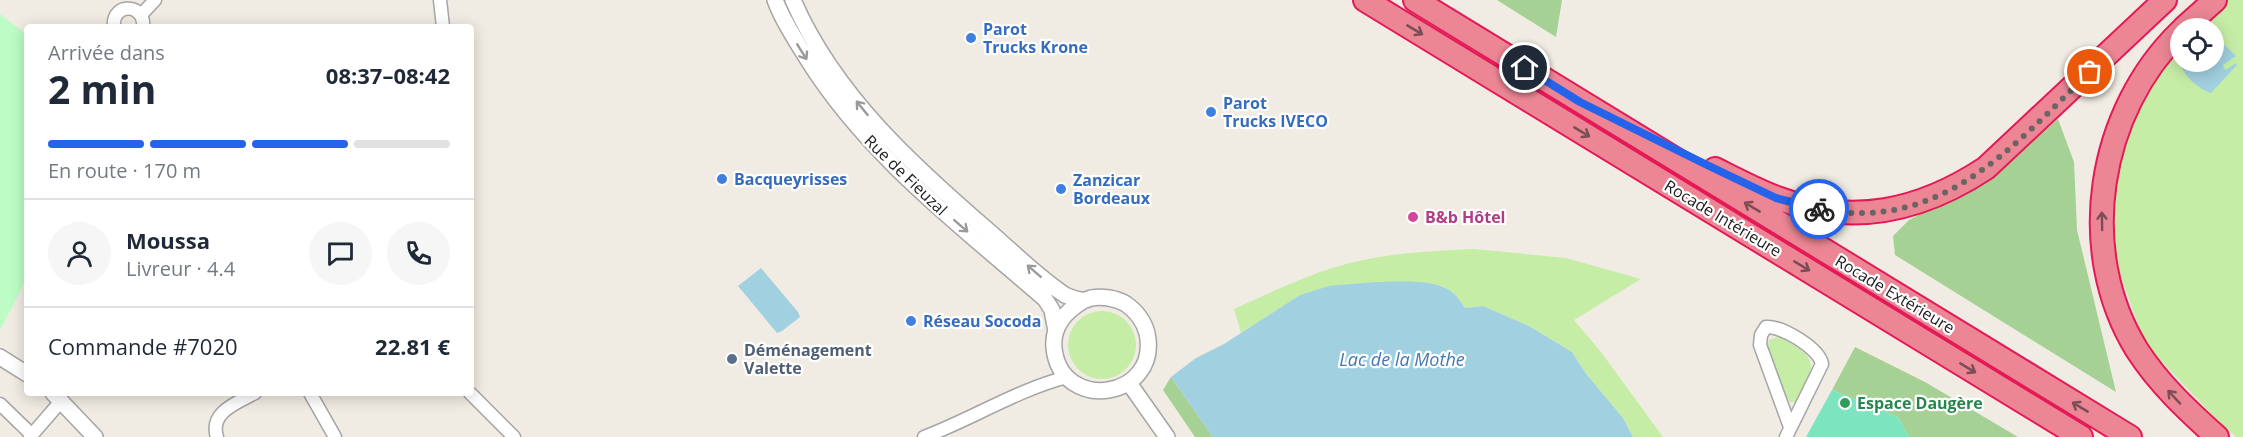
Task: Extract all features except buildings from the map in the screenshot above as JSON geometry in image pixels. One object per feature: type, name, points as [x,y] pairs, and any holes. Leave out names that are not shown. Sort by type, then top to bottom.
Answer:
[{"type":"highway","name":"Rocade Intérieure","points":[[1365,0],[2081,437]]},
{"type":"highway","name":"Rocade Extérieure","points":[[1415,0],[2130,437]]},
{"type":"highway","points":[[1580,102],[1707,165],[1793,204],[1834,212],[1868,213],[1893,210],[1937,197],[1986,168],[2165,0]]},
{"type":"highway","points":[[2195,18],[2215,0]]},
{"type":"highway","points":[[2170,43],[2156,59],[2128,103],[2113,143],[2106,173],[2102,210],[2103,251],[2115,300],[2136,348],[2155,376],[2184,408],[2217,437]]},
{"type":"street","points":[[114,24],[114,18],[124,8],[134,9],[142,21],[155,0]]},
{"type":"street","points":[[440,0],[443,24]]},
{"type":"street","name":"Rue de Fieuzal","points":[[775,0],[820,80],[852,121],[899,171],[1045,299],[1052,310],[1056,331],[1055,355],[1067,377]]},
{"type":"street","name":"Rue de Fieuzal","points":[[793,0],[811,34],[863,110],[903,154],[948,196],[1065,295],[1083,301],[1102,297],[1126,304],[1137,314],[1145,327],[1149,343],[1147,358],[1140,372],[1129,383]]},
{"type":"street","points":[[1056,331],[1062,318],[1071,308],[1083,301]]},
{"type":"street","points":[[1766,327],[1784,330],[1821,358],[1822,364],[1788,432],[1760,345],[1761,335],[1766,327]]},
{"type":"street","points":[[0,357],[24,372]]},
{"type":"street","points":[[924,437],[943,434],[1046,382],[1067,377],[1077,385],[1104,392],[1129,383],[1167,437]]},
{"type":"street","points":[[217,437],[216,421],[221,413],[250,396]]},
{"type":"street","points":[[312,396],[335,437]]},
{"type":"street","points":[[473,396],[514,437]]},
{"type":"street","points":[[0,404],[31,436],[57,397],[95,437]]},
{"type":"green space","points":[[1497,0],[1562,0],[1556,37]]},
{"type":"green space","points":[[2226,0],[2243,0],[2243,437],[2236,437],[2219,422],[2145,344],[2113,254],[2111,176],[2146,84],[2170,59],[2170,72],[2224,72],[2224,18],[2209,18]]},
{"type":"green space","points":[[0,14],[24,33],[24,284],[0,330]]},
{"type":"green space","points":[[2058,119],[2074,162],[2077,230],[2116,392],[1895,255],[1893,236],[1909,220],[1993,177]]},
{"type":"green space","points":[[1474,249],[1566,258],[1641,279],[1574,320],[1601,352],[1663,437],[1633,437],[1623,418],[1587,375],[1572,352],[1529,326],[1483,306],[1465,308],[1453,293],[1443,286],[1407,282],[1375,282],[1300,295],[1241,333],[1234,309],[1318,273],[1377,257]]},
{"type":"green space","points":[[1095,311],[1109,311],[1121,316],[1131,326],[1136,345],[1131,364],[1121,374],[1109,379],[1095,379],[1083,374],[1073,364],[1068,352],[1068,338],[1073,326],[1083,316]]},
{"type":"green space","points":[[1778,337],[1802,351],[1811,364],[1808,379],[1797,402],[1790,402],[1787,398],[1767,352],[1769,340]]},
{"type":"green space","points":[[1855,347],[1925,382],[2018,437],[1909,437],[1898,417],[1832,390]]},
{"type":"green space","points":[[1171,377],[1213,437],[1195,437],[1163,390]]},
{"type":"green space","name":"Espace Daugère","points":[[1832,390],[1898,417],[1909,437],[1806,437]]},
{"type":"water","points":[[2224,45],[2236,56],[2224,64]]},
{"type":"water","points":[[2236,63],[2237,65],[2211,93],[2202,89],[2185,72],[2224,72],[2224,68],[2225,70]]},
{"type":"water","points":[[761,268],[800,317],[777,333],[738,286]]},
{"type":"water","name":"Lac de la Mothe","points":[[1375,282],[1416,282],[1437,285],[1453,293],[1465,308],[1483,306],[1529,326],[1572,352],[1587,375],[1623,418],[1633,437],[1213,437],[1171,377],[1196,358],[1224,344],[1300,295],[1329,286]]},
{"type":"way so far","points":[[1819,209],[1868,213],[1893,210],[1937,197],[1959,186],[1986,168],[2090,72]]},
{"type":"place","name":"Parot Trucks Krone","points":[[971,38]]},
{"type":"place","name":"Parot Trucks IVECO","points":[[1211,112]]},
{"type":"place","name":"Bacqueyrisses","points":[[722,179]]},
{"type":"place","name":"Zanzicar Bordeaux","points":[[1061,189]]},
{"type":"place","name":"B&b Hôtel","points":[[1413,217]]},
{"type":"place","name":"Réseau Socoda","points":[[911,321]]},
{"type":"place","name":"Déménagement Valette","points":[[732,359]]},
{"type":"place","name":"Espace Daugère","points":[[1845,403]]},
{"type":"route","points":[[1525,68],[1580,102],[1707,165],[1776,198],[1819,209]]}]
